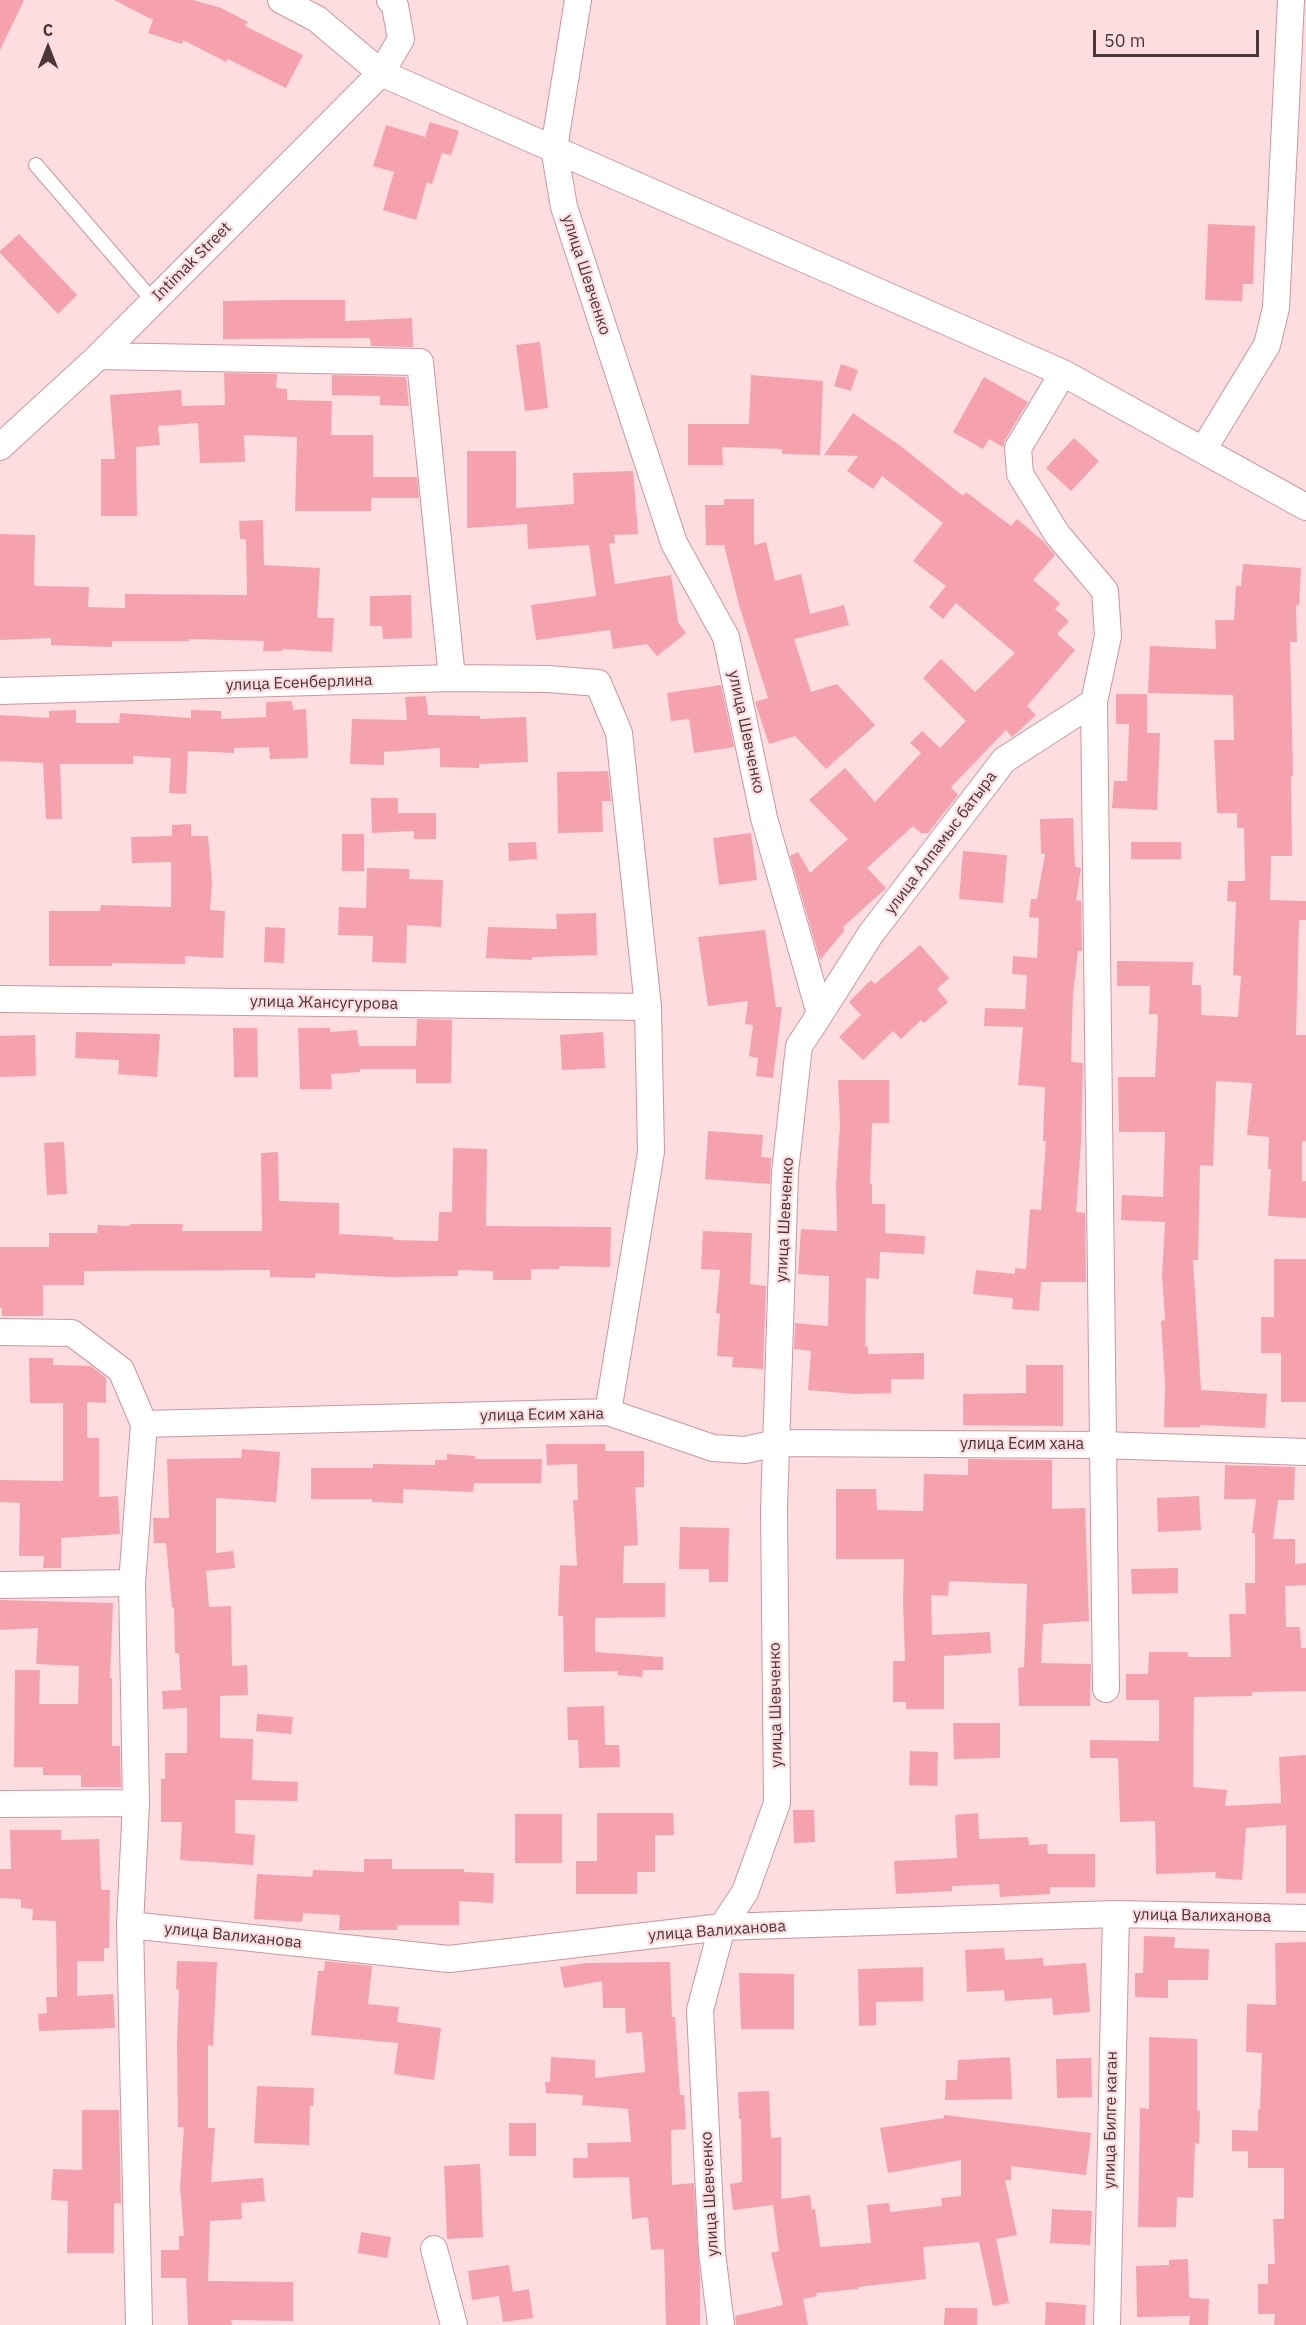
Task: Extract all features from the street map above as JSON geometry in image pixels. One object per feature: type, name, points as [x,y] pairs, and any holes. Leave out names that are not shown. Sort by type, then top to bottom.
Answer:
[{"type":"street","points":[[281,0],[317,19],[381,73],[1063,373],[1306,507]]},
{"type":"street","name":"Intimak Street","points":[[0,447],[99,356],[381,73],[401,39],[395,6],[390,0]]},
{"type":"street","name":"улица Шевченко","points":[[578,0],[554,148],[564,207],[674,543],[726,637],[764,818],[820,1014],[799,1046],[785,1172],[774,1509],[777,1803],[745,1892],[722,1927],[700,2010],[712,2253],[721,2325]]},
{"type":"street","points":[[1203,450],[1267,345],[1276,308],[1291,0]]},
{"type":"street","points":[[99,356],[420,362],[452,678]]},
{"type":"street","points":[[1063,373],[1018,448],[1020,474],[1057,534],[1105,591],[1108,636],[1094,702],[1106,1689]]},
{"type":"street","name":"улица Есенберлина","points":[[0,691],[452,678],[598,683],[619,733],[648,1007]]},
{"type":"street","name":"улица Алпамыс батыра","points":[[820,1014],[870,935],[1004,760],[1094,702]]},
{"type":"street","name":"улица Жансугурова","points":[[0,999],[648,1007]]},
{"type":"street","points":[[608,1412],[651,1152],[648,1007]]},
{"type":"street","points":[[0,1332],[72,1333],[121,1370],[144,1424],[132,1583],[136,1803],[130,1925],[139,2325]]},
{"type":"street","name":"улица Есим хана","points":[[144,1424],[608,1412],[713,1448],[745,1450],[776,1443],[1102,1445],[1306,1452]]},
{"type":"street","points":[[0,1585],[132,1583]]},
{"type":"street","points":[[0,1804],[136,1803]]},
{"type":"street","name":"улица Валиханова","points":[[130,1925],[449,1959],[722,1927],[1116,1914],[1306,1917]]},
{"type":"street","name":"улица Билге каган","points":[[1107,2325],[1116,1914]]},
{"type":"street","points":[[434,2249],[454,2325]]},
{"type":"lane","points":[[36,165],[153,301]]},
{"type":"building","points":[[0,0],[24,0],[0,50]]},
{"type":"building","points":[[114,0],[193,0],[221,8],[248,22],[245,26],[303,55],[286,88],[183,40],[182,44],[148,33],[153,20]]},
{"type":"building","points":[[430,122],[459,131],[451,155],[442,153],[432,184],[427,182],[416,220],[383,210],[394,172],[373,166],[386,125],[425,137]]},
{"type":"building","points":[[1208,224],[1255,226],[1253,284],[1243,284],[1242,301],[1205,300]]},
{"type":"building","points":[[19,234],[77,295],[58,314],[0,253]]},
{"type":"building","points":[[345,300],[345,321],[412,318],[413,347],[371,346],[370,338],[223,339],[223,301]]},
{"type":"building","points":[[540,342],[548,408],[525,411],[516,345]]},
{"type":"building","points":[[841,364],[858,370],[851,391],[834,386]]},
{"type":"building","points":[[224,373],[277,374],[276,388],[287,389],[287,400],[332,401],[331,435],[373,435],[373,477],[417,477],[419,498],[371,498],[371,511],[295,511],[297,437],[244,435],[245,462],[200,463],[198,423],[158,426],[160,445],[136,447],[137,516],[101,516],[101,459],[115,459],[110,395],[181,390],[182,406],[225,405]]},
{"type":"building","points":[[332,375],[406,377],[409,406],[380,405],[380,396],[332,395]]},
{"type":"building","points":[[751,375],[823,381],[820,455],[782,454],[782,449],[722,447],[723,465],[688,465],[688,424],[749,424]]},
{"type":"building","points":[[984,377],[1028,402],[1003,447],[989,439],[983,449],[953,432]]},
{"type":"building","points":[[853,413],[902,447],[963,496],[966,492],[1011,526],[1017,519],[1044,542],[1055,555],[1033,580],[1060,603],[1055,609],[1069,621],[1057,634],[1075,650],[1027,706],[1036,715],[1012,737],[1006,730],[951,787],[958,795],[928,833],[921,833],[913,826],[867,868],[886,888],[843,927],[844,931],[820,960],[790,856],[798,852],[810,873],[848,839],[809,800],[845,768],[875,802],[921,753],[910,743],[922,731],[940,748],[966,721],[923,678],[941,659],[975,692],[1015,653],[956,603],[943,619],[929,607],[946,586],[913,561],[943,523],[882,476],[873,489],[847,471],[858,456],[824,455]]},
{"type":"building","points":[[1074,438],[1099,461],[1071,491],[1046,468]]},
{"type":"building","points":[[467,451],[516,451],[516,508],[574,504],[573,473],[633,471],[638,534],[614,535],[615,543],[609,544],[615,584],[671,575],[678,622],[686,633],[657,656],[647,644],[613,649],[610,630],[536,640],[531,605],[596,596],[589,545],[528,549],[527,524],[467,528]]},
{"type":"building","points":[[724,499],[754,499],[754,545],[766,542],[775,581],[801,574],[810,614],[844,605],[849,625],[794,639],[811,692],[837,684],[875,725],[826,769],[795,736],[769,744],[755,702],[768,698],[739,605],[724,545],[706,545],[705,505],[724,505]]},
{"type":"building","points":[[263,520],[264,565],[320,568],[317,618],[334,618],[332,652],[282,649],[282,651],[263,651],[264,641],[189,639],[189,641],[112,641],[112,647],[51,645],[51,638],[0,640],[0,534],[35,535],[34,586],[89,587],[88,607],[125,608],[125,594],[247,595],[246,539],[240,539],[239,521]]},
{"type":"building","points":[[1243,564],[1301,568],[1299,605],[1296,605],[1297,642],[1290,642],[1292,856],[1271,856],[1270,900],[1306,901],[1306,920],[1299,920],[1296,1035],[1306,1035],[1306,1141],[1302,1141],[1302,1181],[1306,1181],[1306,1218],[1268,1216],[1271,1169],[1268,1169],[1269,1137],[1247,1135],[1252,1083],[1216,1081],[1213,1166],[1200,1165],[1198,1260],[1193,1260],[1201,1390],[1267,1394],[1265,1428],[1200,1425],[1200,1427],[1164,1427],[1165,1383],[1161,1321],[1165,1320],[1162,1275],[1165,1222],[1121,1220],[1122,1195],[1163,1197],[1165,1132],[1119,1132],[1118,1077],[1155,1077],[1158,1021],[1157,1014],[1149,1014],[1150,986],[1117,986],[1117,961],[1193,962],[1192,985],[1201,985],[1201,1015],[1238,1017],[1241,976],[1233,975],[1236,902],[1227,901],[1228,881],[1245,881],[1244,828],[1237,828],[1237,813],[1217,813],[1214,740],[1234,740],[1233,695],[1148,693],[1150,646],[1216,649],[1215,620],[1234,620],[1236,586],[1241,586]]},
{"type":"building","points":[[411,595],[412,638],[383,639],[382,626],[370,626],[370,596]]},
{"type":"building","points":[[721,685],[734,747],[694,753],[689,719],[671,721],[667,693]]},
{"type":"building","points":[[1116,694],[1147,694],[1147,733],[1160,733],[1157,810],[1112,808],[1114,781],[1127,781],[1129,724],[1116,724]]},
{"type":"building","points":[[426,696],[428,715],[480,716],[480,719],[526,717],[528,762],[479,764],[479,768],[440,767],[440,748],[384,752],[384,765],[350,764],[352,719],[407,720],[405,697]]},
{"type":"building","points":[[292,701],[293,710],[306,709],[308,758],[270,759],[269,747],[234,748],[234,753],[188,751],[186,794],[169,793],[171,758],[133,756],[133,764],[60,764],[62,819],[46,819],[43,763],[0,761],[0,715],[49,718],[49,711],[76,710],[76,723],[119,723],[120,713],[191,718],[191,710],[221,711],[221,719],[266,717],[266,702]]},
{"type":"building","points":[[608,771],[611,801],[602,801],[603,832],[558,833],[557,772]]},
{"type":"building","points":[[371,798],[398,798],[398,813],[436,813],[436,839],[414,839],[414,831],[372,833]]},
{"type":"building","points":[[1073,818],[1075,867],[1081,868],[1076,900],[1081,901],[1082,951],[1078,951],[1073,994],[1071,1062],[1083,1063],[1076,1212],[1085,1213],[1086,1282],[1041,1282],[1039,1311],[1012,1309],[1013,1298],[973,1294],[976,1270],[1015,1274],[1015,1268],[1026,1269],[1030,1209],[1041,1210],[1046,1141],[1043,1141],[1045,1087],[1018,1085],[1023,1027],[984,1026],[985,1008],[1025,1009],[1027,975],[1012,974],[1013,956],[1037,958],[1039,918],[1029,917],[1031,899],[1037,899],[1045,854],[1041,854],[1040,819]]},
{"type":"building","points":[[191,824],[191,836],[208,836],[212,882],[210,910],[225,911],[223,958],[185,956],[185,964],[112,963],[112,966],[49,966],[49,911],[100,911],[101,905],[171,907],[171,862],[132,863],[131,837],[172,836],[172,825]]},
{"type":"building","points":[[751,833],[757,880],[719,885],[713,838]]},
{"type":"building","points":[[342,834],[364,834],[364,871],[342,871]]},
{"type":"building","points":[[536,842],[537,859],[509,861],[508,843]]},
{"type":"building","points":[[1131,842],[1181,842],[1181,859],[1131,859]]},
{"type":"building","points":[[963,851],[1007,855],[1003,903],[959,899]]},
{"type":"building","points":[[367,868],[409,869],[409,879],[443,880],[441,927],[407,925],[406,963],[372,962],[373,936],[338,935],[339,907],[366,908]]},
{"type":"building","points":[[596,913],[597,955],[532,957],[532,960],[486,958],[488,927],[557,929],[556,914]]},
{"type":"building","points":[[265,927],[285,928],[284,963],[264,962]]},
{"type":"building","points":[[765,930],[776,1007],[782,1007],[773,1078],[756,1076],[758,1058],[749,1056],[753,1025],[745,1024],[748,1001],[708,1006],[698,937]]},
{"type":"building","points":[[920,945],[949,978],[937,989],[948,1002],[924,1023],[921,1020],[901,1039],[893,1031],[863,1060],[839,1037],[861,1015],[849,1002],[871,980],[875,984]]},
{"type":"building","points":[[417,1019],[452,1020],[451,1083],[416,1083],[416,1069],[360,1069],[360,1072],[331,1074],[332,1089],[300,1089],[298,1028],[330,1028],[330,1032],[357,1030],[359,1046],[416,1046]]},
{"type":"building","points":[[233,1028],[257,1028],[258,1077],[234,1077]]},
{"type":"building","points":[[76,1032],[160,1034],[157,1077],[118,1074],[119,1060],[75,1058]]},
{"type":"building","points":[[603,1032],[605,1068],[562,1070],[560,1035]]},
{"type":"building","points":[[35,1035],[36,1076],[0,1077],[0,1036]]},
{"type":"building","points":[[838,1080],[889,1080],[889,1123],[872,1123],[870,1184],[872,1184],[872,1204],[885,1204],[885,1233],[925,1236],[924,1254],[880,1252],[879,1279],[866,1278],[865,1346],[868,1347],[868,1354],[924,1353],[924,1379],[891,1379],[891,1393],[856,1394],[808,1390],[811,1351],[794,1349],[795,1323],[828,1326],[829,1276],[798,1274],[801,1229],[837,1231],[836,1184],[840,1124]]},
{"type":"building","points":[[708,1131],[763,1135],[761,1157],[771,1158],[770,1184],[705,1179]]},
{"type":"building","points":[[64,1142],[67,1194],[47,1195],[44,1143]]},
{"type":"building","points":[[453,1148],[487,1149],[486,1226],[611,1227],[610,1267],[559,1266],[559,1269],[531,1269],[531,1280],[493,1280],[493,1271],[458,1270],[458,1276],[391,1277],[315,1273],[315,1278],[270,1277],[270,1270],[84,1271],[84,1285],[43,1285],[43,1316],[2,1316],[0,1247],[49,1247],[49,1233],[97,1233],[98,1225],[183,1224],[182,1231],[262,1231],[261,1153],[278,1152],[279,1201],[339,1203],[339,1234],[393,1237],[393,1240],[438,1241],[439,1212],[452,1212]]},
{"type":"building","points":[[703,1231],[752,1233],[750,1284],[766,1286],[763,1369],[732,1367],[733,1357],[717,1356],[720,1313],[716,1313],[720,1270],[701,1269]]},
{"type":"building","points":[[1274,1259],[1306,1259],[1306,1402],[1281,1402],[1281,1353],[1261,1353],[1261,1317],[1274,1317]]},
{"type":"building","points":[[29,1358],[53,1358],[53,1365],[91,1366],[106,1378],[106,1403],[87,1402],[87,1438],[99,1438],[99,1497],[118,1496],[120,1534],[61,1538],[61,1568],[43,1568],[44,1556],[19,1556],[20,1503],[0,1502],[0,1480],[63,1481],[63,1403],[30,1403]]},
{"type":"building","points":[[1026,1365],[1063,1365],[1063,1426],[963,1425],[963,1394],[1026,1393]]},
{"type":"building","points":[[546,1444],[605,1444],[605,1451],[644,1451],[644,1487],[635,1487],[638,1545],[624,1546],[623,1583],[665,1583],[665,1617],[595,1618],[595,1652],[663,1657],[663,1670],[643,1670],[642,1677],[618,1675],[618,1671],[564,1672],[563,1616],[558,1616],[560,1565],[577,1566],[573,1500],[578,1500],[577,1464],[547,1465]]},
{"type":"building","points":[[242,1449],[280,1452],[276,1502],[216,1498],[216,1553],[233,1551],[235,1568],[206,1571],[209,1607],[231,1606],[232,1666],[247,1665],[248,1695],[220,1696],[220,1738],[253,1739],[252,1780],[298,1782],[297,1801],[235,1800],[235,1833],[255,1835],[253,1865],[180,1860],[182,1822],[161,1822],[161,1779],[165,1779],[165,1753],[187,1753],[187,1708],[163,1709],[162,1691],[181,1690],[179,1653],[175,1653],[174,1607],[172,1607],[166,1543],[154,1543],[153,1518],[169,1518],[167,1459],[241,1458]]},
{"type":"building","points":[[447,1454],[475,1456],[475,1459],[542,1459],[541,1483],[474,1483],[473,1492],[403,1489],[403,1503],[372,1502],[372,1499],[311,1499],[311,1468],[373,1468],[373,1464],[435,1465],[435,1460],[447,1460]]},
{"type":"building","points":[[968,1459],[1052,1460],[1052,1509],[1085,1508],[1089,1621],[1043,1624],[1041,1663],[1091,1664],[1090,1706],[1019,1706],[1018,1668],[1024,1667],[1027,1584],[949,1581],[948,1596],[931,1595],[932,1635],[990,1632],[991,1653],[944,1656],[944,1709],[906,1709],[906,1702],[893,1702],[893,1661],[905,1661],[904,1559],[836,1559],[836,1489],[876,1489],[877,1510],[923,1511],[924,1474],[968,1475]]},
{"type":"building","points":[[1225,1465],[1295,1467],[1294,1500],[1278,1500],[1273,1539],[1295,1539],[1295,1564],[1306,1563],[1306,1585],[1285,1586],[1286,1627],[1300,1627],[1301,1648],[1306,1648],[1306,1691],[1252,1692],[1252,1696],[1194,1697],[1193,1787],[1227,1790],[1225,1806],[1281,1803],[1279,1757],[1306,1755],[1306,1893],[1286,1893],[1286,1825],[1246,1828],[1242,1880],[1215,1878],[1216,1872],[1156,1874],[1155,1821],[1120,1822],[1118,1758],[1090,1758],[1090,1740],[1159,1741],[1159,1700],[1126,1700],[1126,1674],[1148,1674],[1149,1652],[1188,1652],[1188,1657],[1231,1657],[1229,1614],[1246,1614],[1245,1583],[1255,1583],[1255,1533],[1252,1533],[1256,1499],[1224,1499]]},
{"type":"building","points":[[1199,1496],[1201,1530],[1158,1532],[1157,1498]]},
{"type":"building","points":[[680,1527],[729,1528],[728,1582],[709,1582],[709,1569],[679,1569]]},
{"type":"building","points":[[1178,1568],[1178,1593],[1132,1594],[1131,1569]]},
{"type":"building","points":[[0,1600],[113,1603],[110,1678],[112,1678],[112,1746],[120,1746],[121,1787],[81,1787],[81,1775],[43,1775],[43,1767],[14,1767],[15,1670],[40,1670],[39,1704],[78,1704],[79,1666],[36,1664],[38,1628],[0,1630]]},
{"type":"building","points":[[604,1706],[605,1745],[619,1745],[620,1767],[579,1768],[578,1740],[568,1740],[567,1707]]},
{"type":"building","points":[[257,1714],[293,1717],[291,1734],[256,1731]]},
{"type":"building","points":[[953,1723],[1000,1723],[1000,1758],[954,1759]]},
{"type":"building","points":[[910,1751],[938,1752],[937,1786],[909,1785]]},
{"type":"building","points":[[793,1810],[814,1810],[815,1842],[794,1843]]},
{"type":"building","points":[[597,1813],[673,1813],[674,1835],[655,1835],[655,1872],[637,1872],[637,1894],[576,1894],[576,1861],[597,1861]]},
{"type":"building","points":[[978,1813],[979,1839],[1028,1837],[1029,1845],[1047,1844],[1048,1854],[1095,1854],[1095,1887],[1050,1887],[1050,1894],[1000,1897],[999,1884],[952,1886],[952,1891],[896,1894],[894,1861],[957,1858],[955,1815]]},
{"type":"building","points":[[515,1814],[562,1814],[562,1863],[515,1863]]},
{"type":"building","points":[[10,1830],[61,1830],[61,1840],[99,1839],[101,1890],[110,1890],[109,1948],[104,1948],[104,1961],[77,1961],[77,1996],[113,1994],[115,2028],[39,2031],[38,2014],[47,2013],[46,1997],[57,1997],[56,1921],[32,1920],[33,1909],[21,1908],[21,1899],[0,1898],[0,1869],[11,1869]]},
{"type":"building","points":[[364,1859],[392,1859],[392,1869],[464,1869],[464,1872],[494,1873],[493,1903],[459,1901],[459,1925],[397,1925],[397,1930],[339,1930],[340,1915],[303,1913],[302,1922],[254,1919],[257,1874],[312,1877],[313,1870],[364,1872]]},
{"type":"building","points":[[1144,1936],[1175,1937],[1174,1948],[1209,1949],[1208,1980],[1168,1980],[1168,1998],[1135,1997],[1135,1973],[1143,1973]]},
{"type":"building","points":[[1306,1942],[1306,2325],[1274,2325],[1275,2314],[1258,2314],[1258,2284],[1268,2284],[1268,2264],[1275,2264],[1273,2219],[1284,2219],[1284,2168],[1248,2168],[1248,2151],[1232,2151],[1232,2130],[1258,2131],[1262,2053],[1246,2052],[1247,2004],[1276,2005],[1275,1943]]},
{"type":"building","points":[[1004,1948],[1005,1960],[1043,1958],[1043,1966],[1086,1963],[1090,2012],[1053,2015],[1052,1998],[1005,2001],[1004,1990],[967,1992],[965,1950]]},
{"type":"building","points":[[177,1961],[217,1962],[213,2046],[208,2045],[208,2128],[215,2128],[211,2182],[263,2178],[265,2201],[241,2203],[242,2219],[210,2221],[208,2281],[293,2282],[293,2321],[231,2320],[232,2325],[188,2325],[186,2278],[161,2278],[161,2250],[179,2250],[179,2236],[184,2236],[180,2187],[184,2127],[178,2127],[179,1989],[176,1989]]},
{"type":"building","points":[[325,1961],[372,1966],[368,2004],[399,2007],[397,2022],[441,2028],[434,2080],[394,2074],[398,2043],[311,2035],[318,1971],[324,1971]]},
{"type":"building","points":[[670,1962],[672,2017],[675,2017],[680,2095],[684,2095],[686,2129],[671,2130],[672,2185],[694,2183],[700,2280],[700,2325],[666,2325],[664,2249],[651,2250],[648,2217],[632,2219],[629,2177],[573,2178],[573,2158],[588,2158],[587,2143],[631,2142],[628,2109],[582,2105],[583,2095],[546,2093],[545,2082],[550,2082],[551,2057],[595,2060],[595,2078],[645,2072],[642,2032],[626,2033],[625,2008],[603,2008],[602,1981],[564,1988],[560,1967],[586,1963]]},
{"type":"building","points":[[923,1967],[923,2001],[876,2002],[876,2025],[859,2026],[858,1969]]},
{"type":"building","points":[[739,1973],[794,1974],[794,2029],[741,2029]]},
{"type":"building","points":[[1149,2037],[1197,2039],[1197,2110],[1200,2111],[1199,2144],[1195,2143],[1193,2198],[1177,2197],[1176,2227],[1138,2227],[1140,2108],[1149,2109]]},
{"type":"building","points":[[1010,2057],[1012,2099],[945,2100],[946,2080],[957,2080],[958,2060]]},
{"type":"building","points":[[1091,2058],[1092,2097],[1057,2098],[1056,2059]]},
{"type":"building","points":[[257,2086],[314,2088],[313,2106],[310,2106],[309,2145],[254,2143]]},
{"type":"building","points":[[769,2091],[771,2138],[781,2137],[781,2199],[810,2195],[812,2210],[815,2209],[820,2247],[871,2243],[867,2205],[889,2203],[890,2212],[942,2206],[941,2198],[961,2196],[961,2160],[888,2173],[880,2128],[944,2118],[944,2115],[1091,2133],[1086,2175],[1011,2166],[1011,2180],[1005,2180],[1017,2235],[996,2239],[1009,2303],[993,2306],[979,2242],[923,2247],[926,2279],[816,2293],[817,2296],[803,2299],[808,2325],[736,2325],[735,2316],[783,2305],[771,2253],[779,2251],[773,2205],[733,2210],[730,2184],[742,2182],[738,2092]]},
{"type":"building","points":[[82,2110],[119,2110],[121,2203],[114,2203],[114,2253],[67,2253],[68,2201],[51,2200],[53,2169],[82,2170]]},
{"type":"building","points":[[509,2123],[536,2123],[536,2156],[509,2156]]},
{"type":"building","points":[[480,2164],[483,2237],[447,2239],[444,2166]]},
{"type":"building","points":[[1052,2209],[1092,2211],[1090,2245],[1050,2243]]},
{"type":"building","points":[[361,2232],[391,2237],[387,2258],[358,2253]]},
{"type":"building","points":[[1188,2259],[1189,2298],[1209,2299],[1208,2325],[1189,2325],[1190,2316],[1137,2317],[1136,2266],[1169,2265],[1169,2260]]},
{"type":"building","points":[[509,2265],[513,2292],[529,2289],[533,2318],[503,2322],[499,2296],[472,2300],[468,2271]]},
{"type":"building","points":[[1046,2302],[1086,2305],[1085,2325],[1045,2325]]},
{"type":"building","points":[[945,2308],[977,2308],[977,2325],[944,2325]]}]
